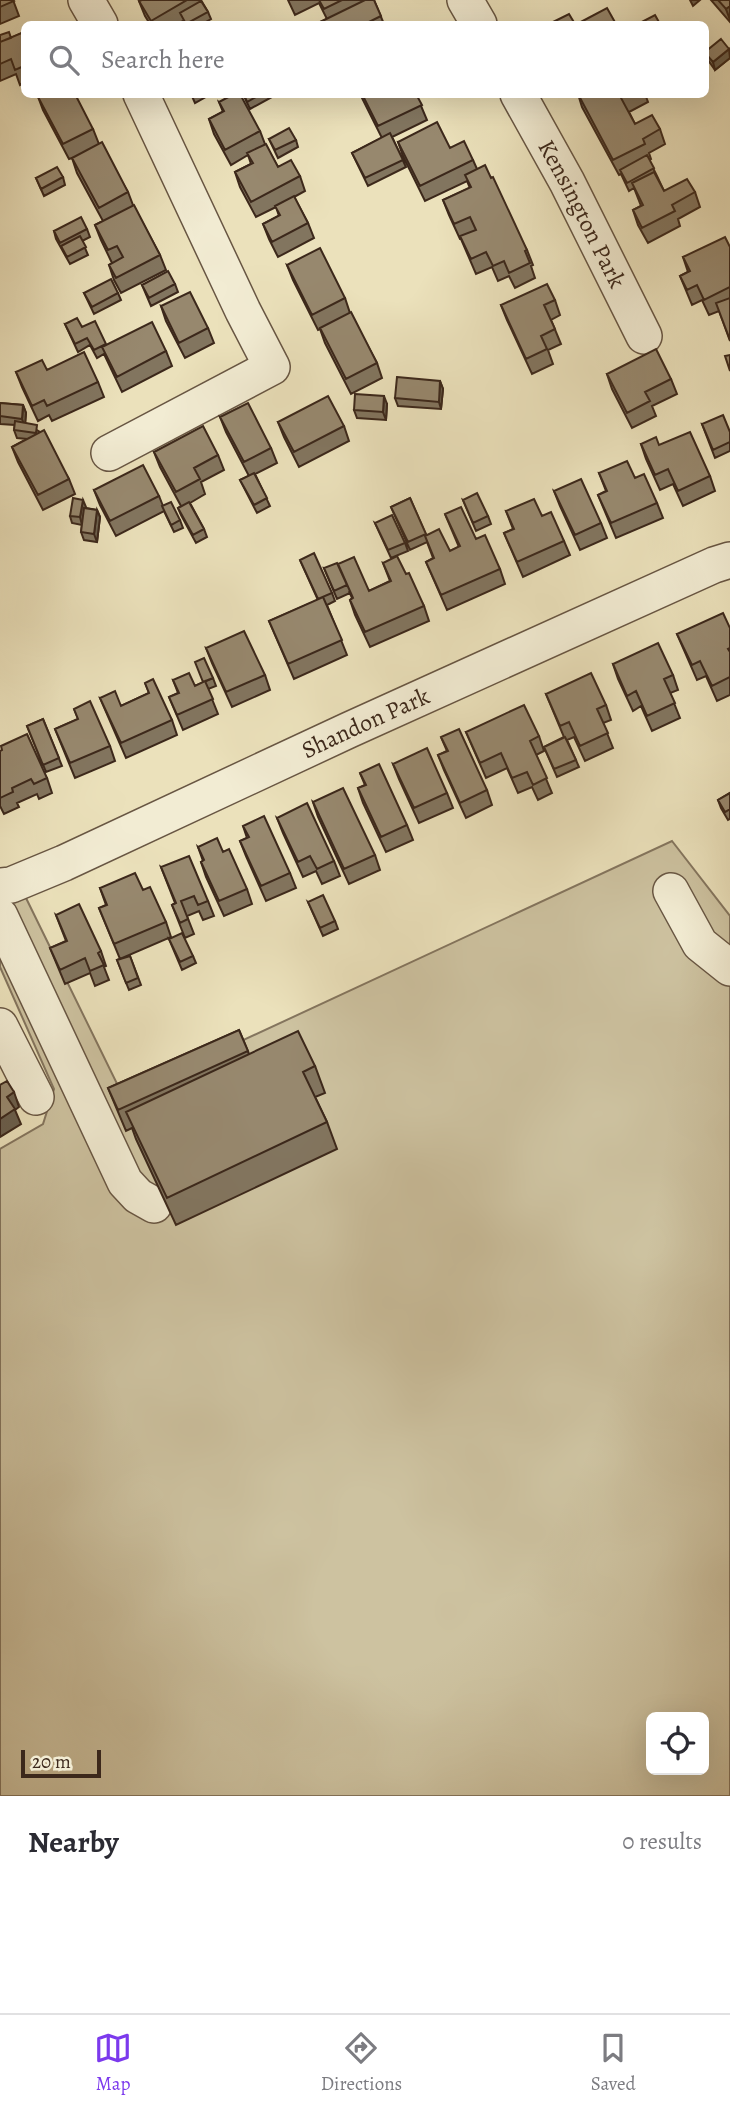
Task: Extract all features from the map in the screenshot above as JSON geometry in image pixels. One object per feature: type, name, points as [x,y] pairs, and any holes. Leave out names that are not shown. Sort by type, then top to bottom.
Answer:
[{"type":"street","points":[[86,0],[98,21]]},
{"type":"street","points":[[466,0],[477,21]]},
{"type":"street","points":[[109,453],[272,366],[243,311],[143,98]]},
{"type":"street","name":"Kensington Park","points":[[520,98],[567,181],[644,336]]},
{"type":"street","name":"Shandon Park","points":[[0,886],[11,885],[64,863],[362,724],[730,560]]},
{"type":"street","points":[[671,891],[700,944],[730,968]]},
{"type":"street","points":[[0,916],[125,1182],[138,1196],[154,1205]]},
{"type":"street","points":[[0,1026],[36,1097]]},
{"type":"shaded area","points":[[672,841],[730,916],[730,1796],[0,1796],[0,1149],[43,1124],[54,1089],[0,967],[0,910],[25,896],[123,1096]]},
{"type":"building","points":[[0,0],[13,0],[14,1],[0,7]]},
{"type":"building","points":[[187,0],[151,21],[139,1]]},
{"type":"building","points":[[319,0],[342,0],[324,9]]},
{"type":"building","points":[[365,0],[374,0],[381,16],[371,21],[322,21]]},
{"type":"building","points":[[718,0],[730,0],[730,6],[726,9]]},
{"type":"building","points":[[201,1],[208,12],[192,21],[184,21],[180,13]]},
{"type":"building","points":[[607,8],[614,21],[583,21]]},
{"type":"building","points":[[569,14],[573,21],[555,21]]},
{"type":"building","points":[[655,15],[658,21],[644,21]]},
{"type":"building","points":[[9,32],[11,38],[0,42],[0,35]]},
{"type":"building","points":[[21,33],[21,67],[15,70],[11,59],[0,64],[0,42]]},
{"type":"building","points":[[721,39],[729,49],[713,62],[709,58],[709,49]]},
{"type":"building","points":[[39,98],[77,98],[93,129],[63,144]]},
{"type":"building","points":[[226,98],[242,98],[260,131],[225,150],[209,119],[224,111],[219,102]]},
{"type":"building","points":[[364,98],[418,98],[422,105],[378,126]]},
{"type":"building","points":[[580,98],[621,98],[635,124],[652,115],[660,129],[643,139],[645,144],[613,160]]},
{"type":"building","points":[[437,122],[450,148],[464,141],[473,160],[420,186],[398,142]]},
{"type":"building","points":[[289,128],[296,140],[275,150],[269,139]]},
{"type":"building","points":[[390,133],[403,160],[365,178],[352,153]]},
{"type":"building","points":[[102,142],[128,192],[99,208],[72,158]]},
{"type":"building","points":[[266,144],[278,167],[291,160],[300,176],[251,202],[235,172],[253,163],[247,153]]},
{"type":"building","points":[[647,155],[654,168],[627,183],[620,170]]},
{"type":"building","points":[[485,165],[527,250],[525,251],[530,263],[509,273],[504,261],[493,266],[486,252],[471,259],[460,236],[476,230],[470,217],[454,224],[443,200],[471,187],[465,175]]},
{"type":"building","points":[[57,167],[63,177],[41,189],[36,178]]},
{"type":"building","points":[[654,172],[664,191],[687,179],[695,192],[672,205],[675,211],[642,228],[633,210],[643,205],[632,183]]},
{"type":"building","points":[[294,196],[308,223],[272,242],[263,224],[280,215],[275,206]]},
{"type":"building","points":[[134,205],[160,255],[116,278],[109,265],[123,257],[117,246],[108,250],[95,225]]},
{"type":"building","points":[[81,217],[87,229],[60,243],[54,231]]},
{"type":"building","points":[[80,236],[86,247],[67,257],[61,246]]},
{"type":"building","points":[[725,237],[730,247],[730,287],[704,300],[697,285],[687,290],[680,276],[690,271],[683,257]]},
{"type":"building","points":[[320,248],[345,298],[312,315],[287,265]]},
{"type":"building","points":[[168,271],[175,284],[149,298],[142,285]]},
{"type":"building","points":[[111,279],[118,293],[92,307],[84,293]]},
{"type":"building","points":[[547,284],[555,300],[544,305],[555,329],[541,336],[547,349],[526,359],[501,305]]},
{"type":"building","points":[[190,292],[208,328],[179,343],[161,306]]},
{"type":"building","points":[[730,298],[730,340],[716,303]]},
{"type":"building","points":[[351,312],[377,363],[346,379],[320,328]]},
{"type":"building","points":[[77,318],[82,327],[95,321],[106,344],[94,350],[87,338],[75,344],[65,324]]},
{"type":"building","points":[[152,322],[166,351],[117,377],[102,347]]},
{"type":"building","points":[[656,349],[671,379],[645,392],[650,401],[627,413],[607,374]]},
{"type":"building","points":[[84,352],[98,382],[47,406],[44,400],[32,406],[16,372],[42,360],[47,370]]},
{"type":"building","points":[[730,355],[730,371],[725,356]]},
{"type":"building","points":[[397,377],[440,381],[439,402],[395,398]]},
{"type":"building","points":[[355,394],[384,396],[383,412],[354,410]]},
{"type":"building","points":[[328,396],[344,426],[294,452],[278,422]]},
{"type":"building","points":[[0,403],[23,405],[22,419],[0,416]]},
{"type":"building","points":[[248,403],[271,448],[244,462],[220,417]]},
{"type":"building","points":[[723,415],[730,432],[730,442],[713,450],[702,424]]},
{"type":"building","points":[[15,421],[37,425],[36,433],[14,430]]},
{"type":"building","points":[[203,426],[218,455],[194,468],[200,479],[176,492],[154,452]]},
{"type":"building","points":[[44,430],[69,479],[38,495],[12,447]]},
{"type":"building","points":[[690,432],[710,476],[678,491],[668,469],[655,475],[641,444],[656,437],[659,445]]},
{"type":"building","points":[[627,461],[635,478],[644,474],[657,503],[611,523],[598,495],[607,491],[599,473]]},
{"type":"building","points":[[143,465],[159,496],[110,521],[94,490]]},
{"type":"building","points":[[254,473],[267,498],[254,505],[240,480]]},
{"type":"building","points":[[581,479],[601,523],[575,535],[554,491]]},
{"type":"building","points":[[477,493],[488,516],[473,523],[463,500]]},
{"type":"building","points":[[73,498],[83,500],[80,517],[70,516]]},
{"type":"building","points":[[410,498],[426,534],[408,542],[391,507]]},
{"type":"building","points":[[534,499],[542,516],[551,512],[564,541],[517,562],[504,533],[514,529],[506,511]]},
{"type":"building","points":[[171,502],[180,520],[171,525],[162,506]]},
{"type":"building","points":[[189,502],[204,529],[193,535],[178,508]]},
{"type":"building","points":[[461,507],[476,539],[485,535],[500,569],[441,595],[426,562],[434,558],[425,536],[439,529],[450,551],[460,546],[445,514]]},
{"type":"building","points":[[84,508],[97,510],[94,534],[81,532]]},
{"type":"building","points":[[392,515],[405,543],[388,550],[375,523]]},
{"type":"building","points":[[314,553],[332,593],[318,599],[300,560]]},
{"type":"building","points":[[397,556],[406,574],[409,573],[424,606],[365,632],[350,600],[353,598],[338,564],[354,557],[369,591],[391,581],[383,563]]},
{"type":"building","points":[[337,563],[347,585],[334,591],[324,568]]},
{"type":"building","points":[[323,597],[342,640],[288,664],[269,621]]},
{"type":"building","points":[[723,613],[730,628],[730,677],[712,686],[700,661],[692,665],[677,634]]},
{"type":"building","points":[[244,631],[265,675],[226,692],[206,648]]},
{"type":"building","points":[[658,643],[673,675],[664,679],[675,703],[647,716],[636,691],[627,696],[613,664]]},
{"type":"building","points":[[204,658],[213,678],[203,682],[195,662]]},
{"type":"building","points":[[189,673],[195,686],[205,681],[213,699],[177,715],[169,697],[179,693],[173,680]]},
{"type":"building","points":[[591,673],[606,705],[597,709],[608,733],[580,746],[569,722],[560,726],[546,694]]},
{"type":"building","points":[[153,679],[172,720],[121,743],[100,698],[115,691],[121,706],[149,693],[145,683]]},
{"type":"building","points":[[90,701],[110,746],[70,763],[55,729],[78,719],[74,709]]},
{"type":"building","points":[[524,705],[539,736],[530,741],[547,778],[533,785],[527,772],[512,778],[501,753],[480,763],[466,732]]},
{"type":"building","points":[[43,719],[59,758],[43,765],[27,726]]},
{"type":"building","points":[[459,729],[487,790],[460,803],[438,755],[448,751],[441,737]]},
{"type":"building","points":[[27,734],[47,778],[34,784],[31,779],[12,788],[13,792],[0,798],[1,746]]},
{"type":"building","points":[[565,737],[576,760],[554,769],[544,747]]},
{"type":"building","points":[[427,748],[447,793],[414,808],[393,764]]},
{"type":"building","points":[[379,764],[407,825],[381,837],[358,788],[366,785],[360,773]]},
{"type":"building","points":[[343,788],[375,855],[344,869],[313,802]]},
{"type":"building","points":[[730,793],[730,809],[725,812],[718,800]]},
{"type":"building","points":[[307,803],[334,861],[317,869],[310,856],[298,862],[277,818]]},
{"type":"building","points":[[264,816],[290,873],[261,886],[240,841],[249,837],[243,826]]},
{"type":"building","points":[[217,838],[223,852],[229,849],[247,889],[219,901],[201,862],[204,860],[198,847]]},
{"type":"building","points":[[189,856],[208,901],[198,905],[194,896],[181,901],[188,919],[180,923],[172,905],[176,903],[161,867]]},
{"type":"building","points":[[135,873],[143,890],[150,887],[166,922],[114,944],[99,908],[107,905],[100,888]]},
{"type":"building","points":[[323,895],[335,921],[320,928],[308,902]]},
{"type":"building","points":[[79,904],[101,951],[98,953],[104,965],[90,971],[85,958],[60,970],[50,948],[67,941],[56,915]]},
{"type":"building","points":[[182,933],[193,956],[180,962],[169,939]]},
{"type":"building","points":[[130,956],[138,978],[126,983],[117,960]]},
{"type":"building","points":[[239,1030],[248,1051],[118,1110],[108,1088]]},
{"type":"building","points":[[298,1031],[315,1066],[303,1072],[327,1122],[167,1198],[126,1112]]},
{"type":"building","points":[[7,1081],[14,1092],[7,1097],[15,1109],[0,1119],[0,1085]]}]
